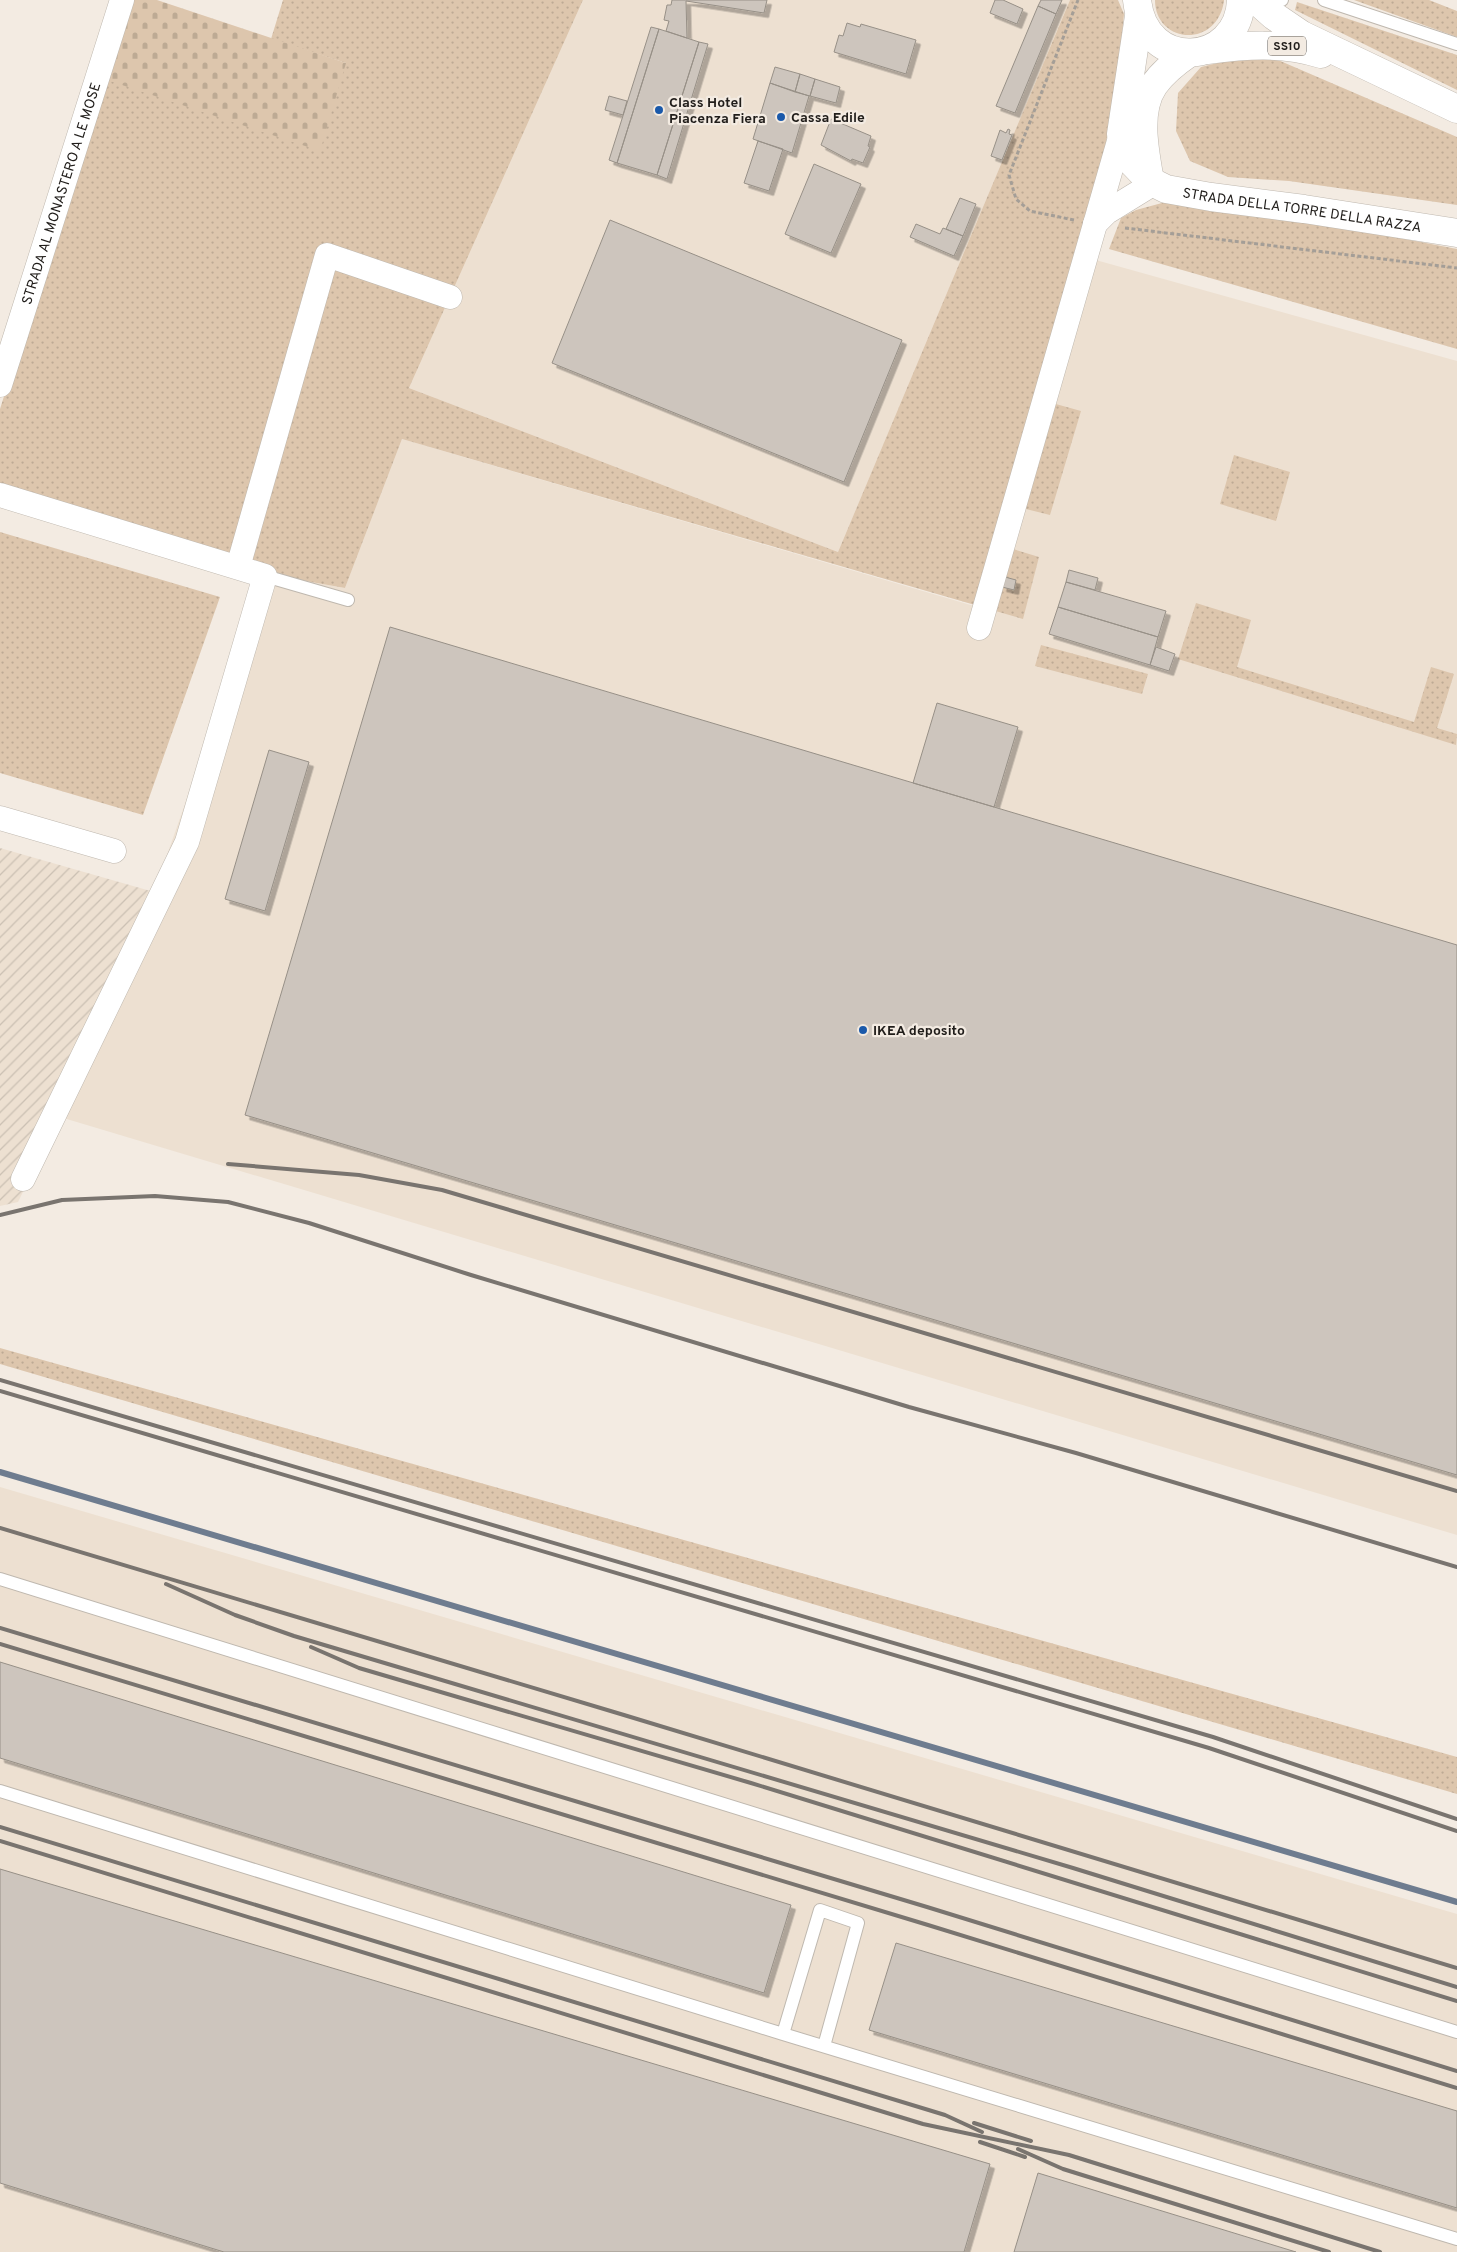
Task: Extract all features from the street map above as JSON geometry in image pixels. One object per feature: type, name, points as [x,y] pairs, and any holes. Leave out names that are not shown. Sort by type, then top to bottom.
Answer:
[{"type":"street","name":"STRADA AL MONASTERO A LE MOSE","points":[[0,385],[122,0]]},
{"type":"street","points":[[1150,181],[1144,142],[1146,102],[1158,80],[1198,51],[1222,41],[1234,27],[1240,11],[1259,0]]},
{"type":"street","name":"SS10","points":[[1259,0],[1274,16],[1302,35],[1365,67],[1457,109]]},
{"type":"street","points":[[1136,5],[1146,31],[1158,42],[1172,50],[1198,51]]},
{"type":"street","points":[[980,628],[1094,224],[1122,134],[1136,5]]},
{"type":"street","name":"SS10","points":[[1198,51],[1243,45],[1275,45],[1302,48],[1365,67]]},
{"type":"street","points":[[1122,134],[1127,158],[1150,181]]},
{"type":"street","points":[[1094,224],[1107,212],[1135,196],[1150,181]]},
{"type":"street","name":"STRADA DELLA TORRE DELLA RAZZA","points":[[1150,181],[1166,189],[1211,197],[1314,210],[1457,233]]},
{"type":"street","points":[[238,567],[327,255],[450,296]]},
{"type":"street","points":[[0,495],[265,576],[186,842],[23,1179]]},
{"type":"street","points":[[0,818],[114,851]]},
{"type":"lane","points":[[1324,0],[1457,44]]},
{"type":"lane","points":[[265,576],[348,600]]},
{"type":"lane","points":[[0,1579],[1457,2032]]},
{"type":"lane","points":[[0,1790],[783,2034],[1457,2239]]},
{"type":"lane","points":[[783,2034],[820,1910],[858,1923],[824,2046]]},
{"type":"shaded area","points":[[583,0],[1070,0],[838,552],[409,388]]},
{"type":"shaded area","points":[[1085,257],[1457,361],[1457,1535],[60,1117],[154,892],[266,574],[345,588],[402,439],[981,608]]},
{"type":"shaded area","points":[[0,848],[154,892],[60,1117],[18,1202],[0,1206]]},
{"type":"shaded area","points":[[0,1487],[1457,1914],[1457,2252],[0,2252]]},
{"type":"green space","points":[[129,0],[157,0],[346,63],[320,151],[104,79]]},
{"type":"green space","points":[[283,0],[583,0],[409,388],[838,552],[1070,0],[1118,0],[1124,14],[1118,77],[1085,257],[1045,401],[1081,411],[1050,515],[1014,506],[1003,546],[1039,557],[1023,619],[402,439],[345,588],[266,574],[0,496],[0,409],[104,79],[346,63],[271,39]]},
{"type":"green space","points":[[1155,0],[1224,1],[1219,17],[1210,27],[1199,33],[1187,35],[1175,32],[1165,25],[1158,15]]},
{"type":"green space","points":[[1354,0],[1429,0],[1457,11],[1457,37]]},
{"type":"green space","points":[[1297,2],[1457,55],[1457,90],[1295,10]]},
{"type":"green space","points":[[1230,60],[1278,60],[1457,137],[1457,205],[1289,181],[1228,177],[1190,161],[1176,131],[1178,93],[1201,67]]},
{"type":"green space","points":[[1173,200],[1332,225],[1457,249],[1457,349],[1109,249],[1121,218],[1136,210]]},
{"type":"green space","points":[[1234,455],[1290,472],[1276,521],[1220,504]]},
{"type":"green space","points":[[0,532],[220,597],[143,815],[0,773]]},
{"type":"green space","points":[[1196,603],[1251,620],[1237,667],[1414,722],[1431,667],[1454,674],[1437,728],[1457,734],[1456,745],[1178,659]]},
{"type":"green space","points":[[1041,645],[1148,674],[1142,694],[1035,666]]},
{"type":"green space","points":[[0,1348],[1457,1757],[1457,1794],[0,1364]]},
{"type":"building","points":[[672,0],[767,0],[764,13],[686,1],[687,38],[666,31],[669,21],[664,20],[667,5],[671,5]]},
{"type":"building","points":[[995,0],[1003,0],[1023,9],[1017,24],[990,13]]},
{"type":"building","points":[[1041,0],[1062,0],[1056,14],[1038,6]]},
{"type":"building","points":[[1038,6],[1056,14],[1015,113],[996,106]]},
{"type":"building","points":[[847,23],[860,27],[861,24],[916,40],[906,74],[834,52],[839,35],[843,36]]},
{"type":"building","points":[[651,27],[659,29],[617,163],[609,160]]},
{"type":"building","points":[[659,29],[699,42],[657,175],[617,163]]},
{"type":"building","points":[[699,42],[708,44],[667,179],[657,175]]},
{"type":"building","points":[[775,67],[800,74],[795,92],[770,83]]},
{"type":"building","points":[[800,74],[815,79],[810,96],[795,92]]},
{"type":"building","points":[[815,79],[840,87],[836,103],[810,96]]},
{"type":"building","name":"Cassa Edile","points":[[770,83],[809,96],[792,153],[753,139]]},
{"type":"building","points":[[609,96],[627,101],[623,115],[605,110]]},
{"type":"building","points":[[831,119],[871,136],[868,146],[870,147],[863,163],[852,159],[851,161],[821,145]]},
{"type":"building","points":[[1008,129],[1010,130],[1009,134],[1012,135],[1002,160],[991,156],[1000,130],[1006,133]]},
{"type":"building","points":[[758,141],[783,149],[769,191],[744,183]]},
{"type":"building","points":[[814,164],[861,184],[831,253],[785,234]]},
{"type":"building","points":[[960,198],[976,204],[963,236],[946,229]]},
{"type":"building","points":[[610,220],[902,340],[844,482],[552,363]]},
{"type":"building","points":[[916,224],[940,234],[943,228],[963,236],[954,256],[910,237]]},
{"type":"building","points":[[1069,570],[1098,578],[1095,590],[1066,582]]},
{"type":"building","points":[[1005,577],[1016,580],[1014,590],[1002,587]]},
{"type":"building","points":[[1066,582],[1166,611],[1158,637],[1058,607]]},
{"type":"building","points":[[1058,607],[1158,637],[1150,665],[1049,634]]},
{"type":"building","name":"IKEA deposito","points":[[390,627],[1457,945],[1457,1475],[245,1115]]},
{"type":"building","points":[[1156,647],[1175,654],[1169,671],[1150,665]]},
{"type":"building","points":[[937,703],[1018,727],[994,807],[913,783]]},
{"type":"building","points":[[269,750],[309,762],[265,911],[225,899]]},
{"type":"building","points":[[0,1662],[791,1905],[764,1993],[0,1758]]},
{"type":"building","points":[[0,1869],[990,2164],[964,2252],[224,2252],[0,2183]]},
{"type":"building","points":[[896,1943],[1457,2111],[1457,2208],[869,2030]]},
{"type":"building","points":[[1038,2173],[1296,2252],[1014,2252]]},
{"type":"waterway","points":[[0,1472],[1457,1902]]},
{"type":"railway","points":[[228,1164],[359,1175],[442,1190],[1457,1491]]},
{"type":"railway","points":[[0,1215],[62,1200],[155,1196],[228,1202],[309,1223],[471,1275],[909,1407],[1076,1453],[1457,1567]]},
{"type":"railway","points":[[0,1380],[1213,1737],[1457,1819]]},
{"type":"railway","points":[[0,1391],[1209,1748],[1457,1831]]},
{"type":"railway","points":[[0,1528],[911,1801],[1457,1968]]},
{"type":"railway","points":[[166,1584],[235,1615],[294,1636],[1073,1868],[1457,1987]]},
{"type":"railway","points":[[0,1628],[927,1907],[1457,2071]]},
{"type":"railway","points":[[0,1644],[928,1925],[1457,2088]]},
{"type":"railway","points":[[311,1647],[359,1668],[751,1783],[1457,2001]]},
{"type":"railway","points":[[0,1827],[945,2115],[982,2132]]},
{"type":"railway","points":[[0,1841],[923,2124],[1069,2155],[1380,2252]]},
{"type":"railway","points":[[974,2123],[1031,2141]]},
{"type":"railway","points":[[980,2142],[1025,2157]]},
{"type":"railway","points":[[1018,2149],[1063,2169],[1329,2252]]},
{"type":"place","name":"Class Hotel Piacenza Fiera","points":[[659,110]]},
{"type":"place","name":"Cassa Edile","points":[[781,117]]},
{"type":"place","name":"IKEA deposito","points":[[863,1030]]}]
